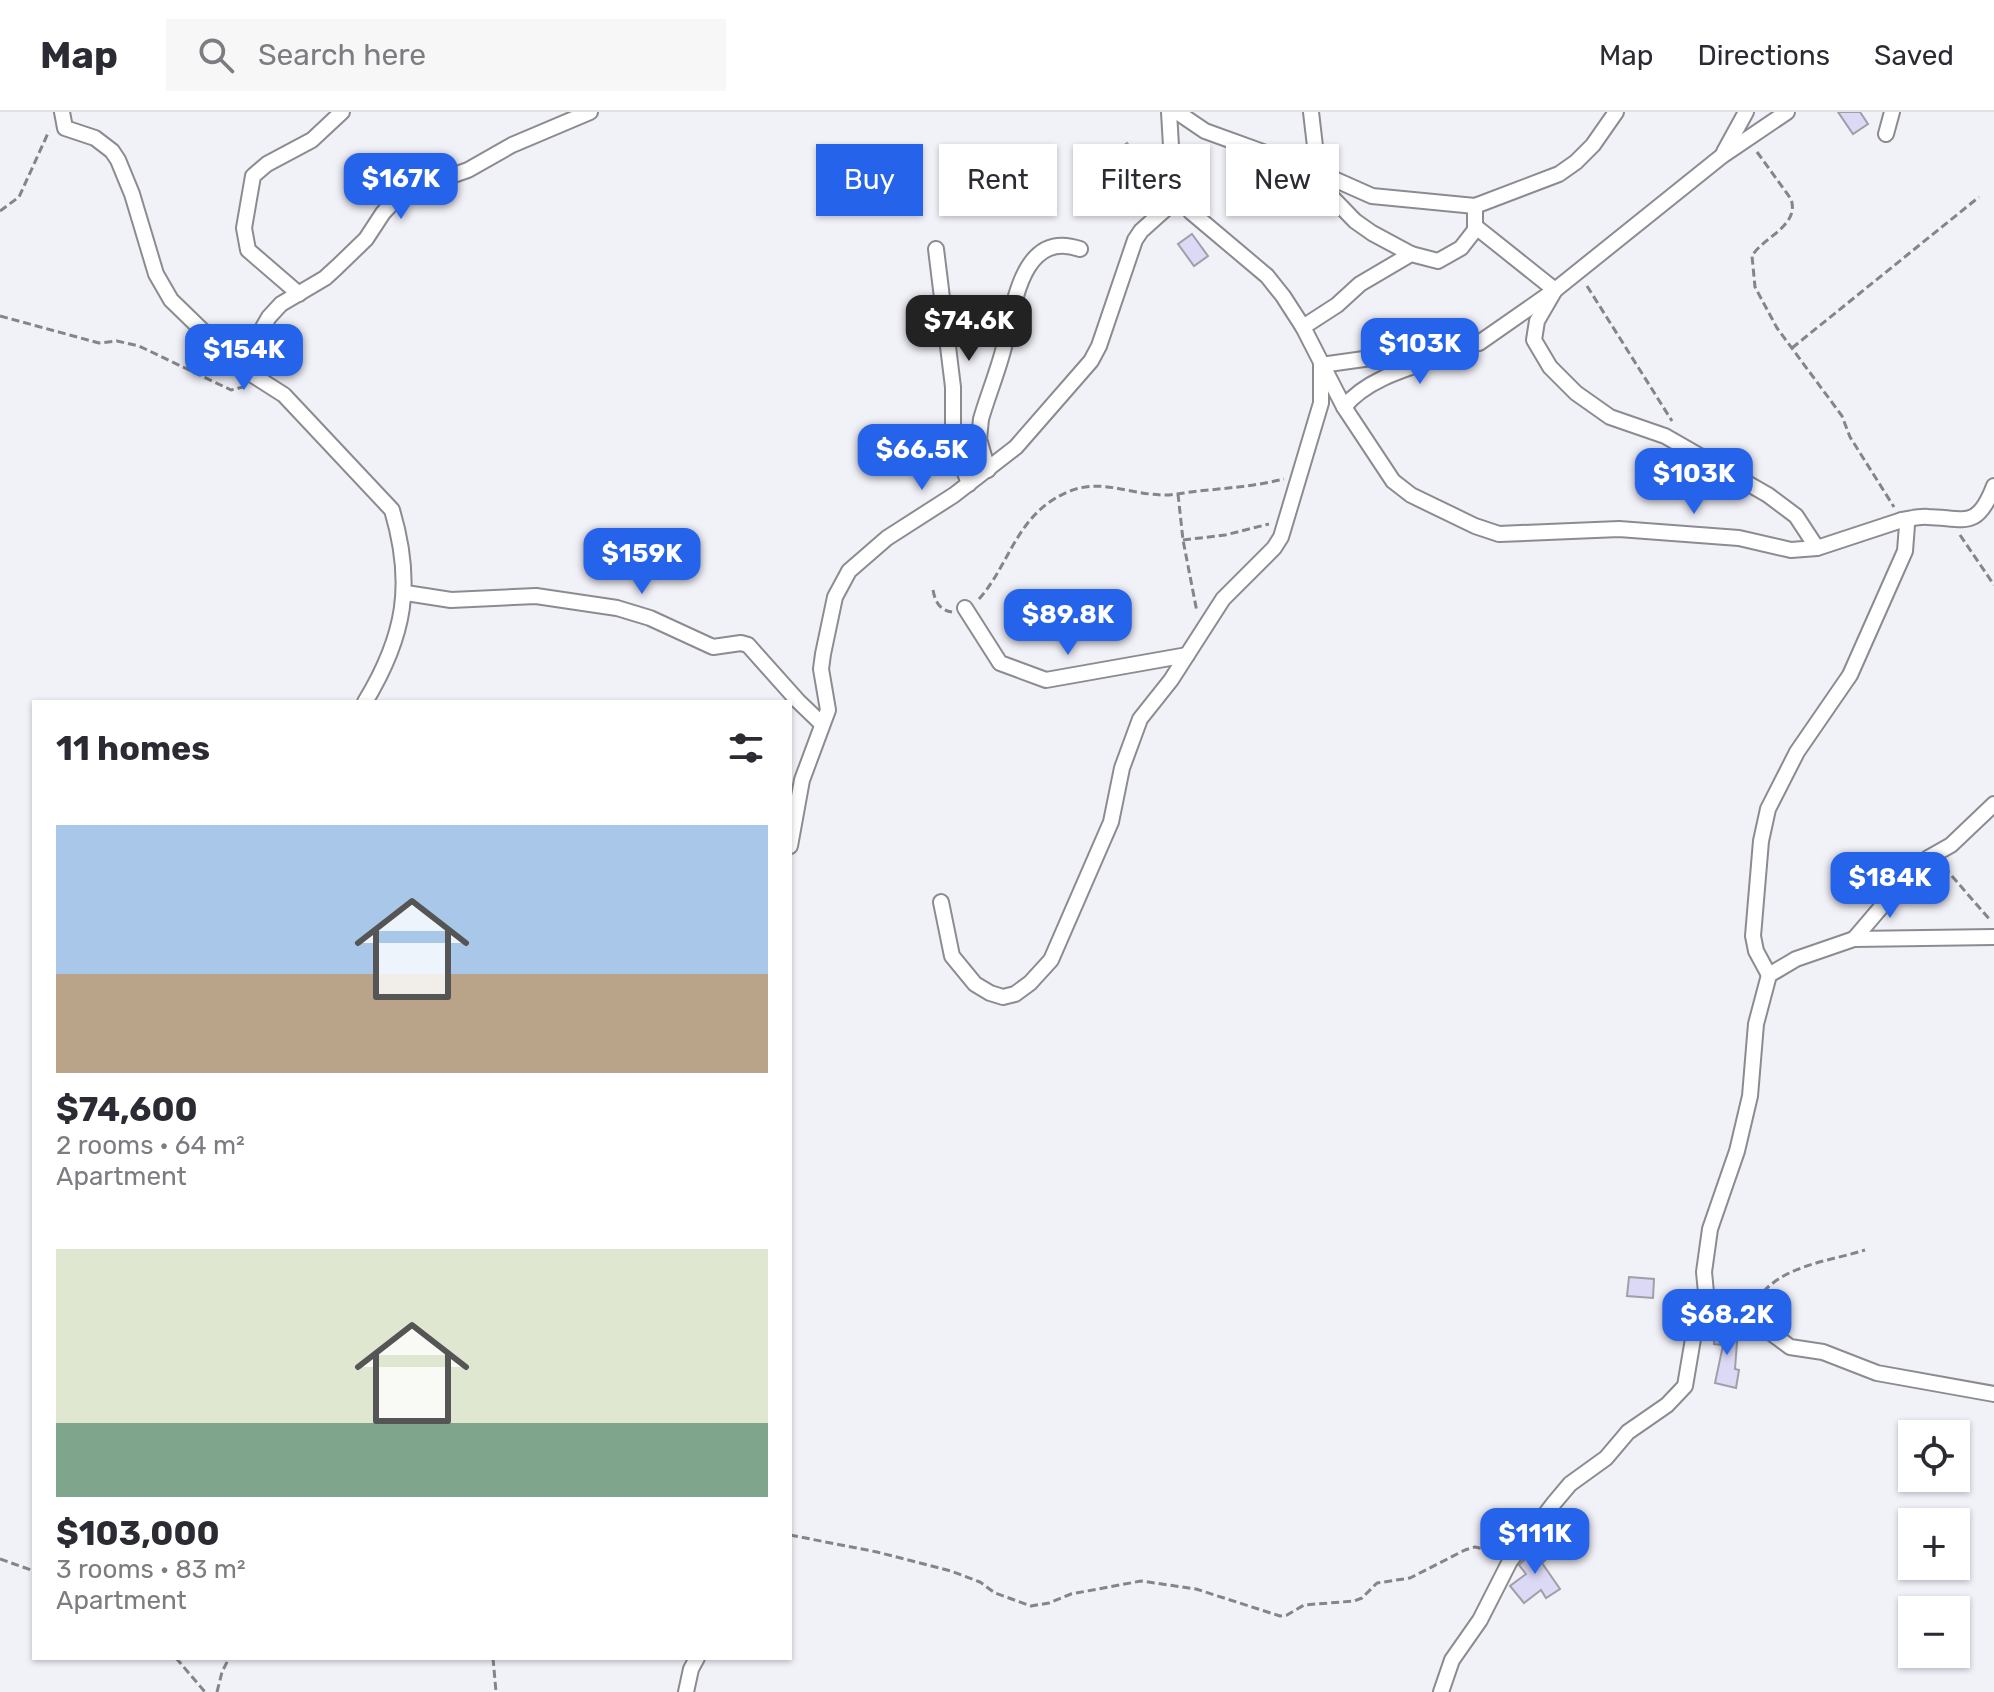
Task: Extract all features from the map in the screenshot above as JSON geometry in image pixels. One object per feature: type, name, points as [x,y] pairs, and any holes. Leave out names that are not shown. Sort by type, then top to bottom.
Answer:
[{"type":"street","points":[[299,294],[255,257],[244,242],[253,176],[267,164],[312,140],[342,112]]},
{"type":"street","points":[[245,370],[269,317],[281,304],[325,278],[366,239],[383,213],[408,191],[468,170],[512,145],[590,112]]},
{"type":"street","points":[[1169,112],[1171,144]]},
{"type":"street","points":[[1177,112],[1205,131],[1239,144]]},
{"type":"street","points":[[1311,112],[1315,144]]},
{"type":"street","points":[[1339,181],[1372,196],[1475,206],[1559,174],[1593,145],[1616,112]]},
{"type":"street","points":[[1722,156],[1746,112]]},
{"type":"street","points":[[1344,407],[1353,395],[1370,385],[1479,343],[1555,290],[1722,156],[1787,112]]},
{"type":"street","points":[[1886,134],[1892,112]]},
{"type":"street","points":[[63,118],[68,130],[95,138],[112,151],[126,176],[156,274],[180,310],[245,370],[284,395],[309,418],[392,510],[399,534],[406,593],[388,662],[366,700]]},
{"type":"street","points":[[1339,204],[1372,233],[1411,254],[1435,261],[1442,260],[1468,241],[1476,227],[1475,206]]},
{"type":"street","points":[[792,835],[802,780],[828,710],[821,669],[823,654],[835,597],[849,571],[887,538],[969,484],[1016,447],[1091,361],[1135,240],[1158,216]]},
{"type":"street","points":[[1196,216],[1267,276],[1303,327],[1344,407],[1393,481],[1475,526],[1499,534],[1619,529],[1739,538],[1791,550],[1817,548],[1902,520],[1927,517],[1966,520],[1988,501],[1994,486]]},
{"type":"street","points":[[1476,227],[1555,290]]},
{"type":"street","points":[[988,470],[979,439],[981,419],[1024,275],[1038,254],[1047,247],[1065,244],[1080,249]]},
{"type":"street","points":[[936,249],[952,375],[953,439],[969,484]]},
{"type":"street","points":[[1303,327],[1337,305],[1360,284],[1411,254]]},
{"type":"street","points":[[1555,290],[1537,321],[1534,340],[1550,367],[1576,393],[1610,417],[1665,436],[1768,495],[1796,516],[1817,548]]},
{"type":"street","points":[[1321,365],[1479,343]]},
{"type":"street","points":[[941,902],[952,956],[975,984],[990,993],[1003,997],[1015,994],[1051,960],[1111,822],[1122,768],[1140,719],[1171,680],[1223,599],[1274,548],[1286,520],[1321,403],[1321,365]]},
{"type":"street","points":[[1441,1692],[1452,1660],[1480,1620],[1510,1561],[1570,1484],[1606,1458],[1628,1432],[1685,1386],[1694,1333],[1707,1303],[1704,1272],[1710,1229],[1737,1151],[1750,1096],[1756,1024],[1769,975],[1756,951],[1753,936],[1763,825],[1797,752],[1850,675],[1858,658],[1905,551],[1908,531],[1902,520]]},
{"type":"street","points":[[406,593],[451,600],[536,596],[604,606],[650,618],[713,647],[748,645],[822,724]]},
{"type":"street","points":[[965,608],[1000,663],[1046,680],[1187,655]]},
{"type":"street","points":[[1854,939],[1883,905],[1910,886],[1922,865],[1959,839],[1994,804]]},
{"type":"street","points":[[1769,975],[1796,959],[1854,939],[1994,937]]},
{"type":"street","points":[[1707,1303],[1747,1315],[1790,1347],[1823,1352],[1877,1373],[1994,1394]]},
{"type":"street","points":[[686,1692],[696,1660]]},
{"type":"path","points":[[0,211],[19,197],[48,131],[63,118]]},
{"type":"path","points":[[1747,139],[1793,206],[1793,215],[1786,224],[1755,250],[1752,264],[1755,287],[1777,328],[1842,416],[1850,437],[1902,520]]},
{"type":"path","points":[[1792,348],[1979,197]]},
{"type":"path","points":[[1578,272],[1674,425]]},
{"type":"path","points":[[0,316],[99,343],[117,341],[139,346],[231,390],[242,389],[245,370]]},
{"type":"path","points":[[933,590],[935,600],[947,611],[955,612],[973,605],[984,593],[1027,523],[1051,501],[1090,486],[1109,485],[1149,494],[1178,494],[1262,484],[1299,475]]},
{"type":"path","points":[[1178,494],[1183,540],[1201,634]]},
{"type":"path","points":[[1183,540],[1225,535],[1286,520]]},
{"type":"path","points":[[1950,520],[1994,585]]},
{"type":"path","points":[[1934,854],[1994,923]]},
{"type":"path","points":[[1747,1315],[1765,1288],[1803,1265],[1835,1260],[1865,1250]]},
{"type":"path","points":[[792,1535],[951,1571],[980,1582],[995,1593],[1031,1606],[1071,1594],[1141,1581],[1196,1589],[1280,1616],[1304,1605],[1354,1601],[1362,1598],[1377,1583],[1410,1578],[1475,1547],[1505,1552],[1522,1546]]},
{"type":"path","points":[[0,1559],[32,1570]]},
{"type":"path","points":[[178,1660],[205,1692]]},
{"type":"path","points":[[217,1692],[228,1660]]},
{"type":"path","points":[[493,1660],[496,1692]]},
{"type":"building","points":[[1838,112],[1860,112],[1868,124],[1853,134]]},
{"type":"building","points":[[1192,234],[1208,256],[1194,266],[1178,244]]},
{"type":"building","points":[[1629,1277],[1654,1279],[1653,1298],[1627,1296]]},
{"type":"building","points":[[1715,1328],[1738,1329],[1736,1388],[1715,1383],[1723,1345],[1714,1344]]},
{"type":"building","points":[[1542,1543],[1551,1555],[1542,1563],[1560,1589],[1546,1598],[1541,1590],[1524,1603],[1510,1586],[1526,1574],[1519,1565]]}]
